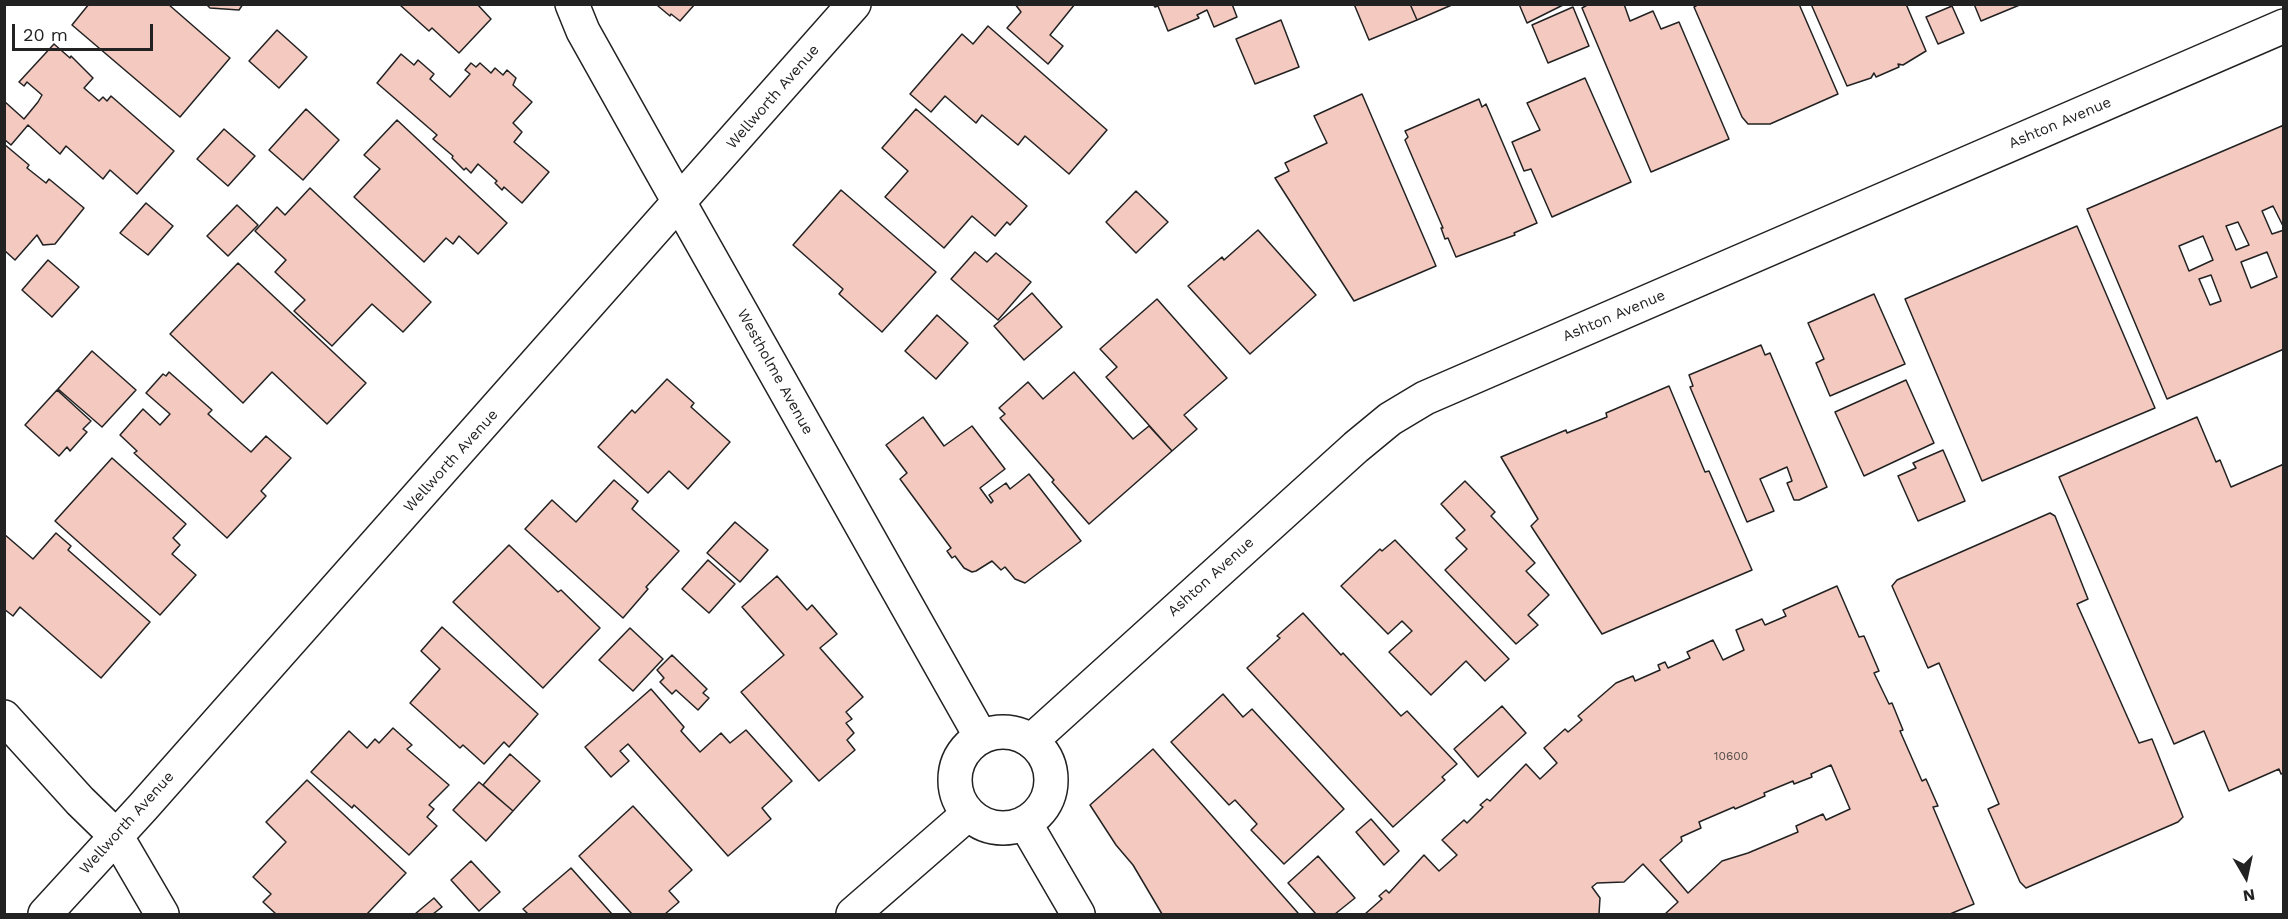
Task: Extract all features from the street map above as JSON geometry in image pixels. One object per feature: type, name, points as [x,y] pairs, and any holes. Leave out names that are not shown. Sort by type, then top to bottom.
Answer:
[{"type":"street","name":"Westholme Avenue","points":[[572,4],[583,31],[981,737]]},
{"type":"street","name":"Wellworth Avenue","points":[[45,915],[117,837],[854,4]]},
{"type":"street","name":"Ashton Avenue","points":[[1031,741],[1356,447],[1390,419],[1425,398],[2283,26]]},
{"type":"street","points":[[4,717],[80,801],[117,837],[162,915]]},
{"type":"street","points":[[1007,732],[1031,741],[1042,753],[1049,767],[1051,784],[1047,799],[1038,813],[1025,823],[1001,829],[989,827],[968,814],[959,801],[954,787],[955,772],[960,758],[969,745],[981,737],[1007,732]]},
{"type":"street","points":[[853,915],[968,814]]},
{"type":"street","points":[[1025,823],[1078,915]]},
{"type":"building","points":[[89,4],[168,4],[230,58],[180,117],[72,25]]},
{"type":"building","points":[[206,4],[243,4],[239,10],[210,8]]},
{"type":"building","points":[[477,4],[491,19],[459,53],[432,28],[429,31],[400,5]]},
{"type":"building","points":[[659,4],[695,4],[680,21],[671,14],[670,16],[658,6]]},
{"type":"building","points":[[1015,4],[1075,4],[1050,35],[1063,46],[1048,64],[1007,28],[1021,12]]},
{"type":"building","points":[[1153,4],[1232,4],[1237,17],[1214,27],[1207,10],[1197,15],[1199,18],[1168,31],[1158,6],[1155,7]]},
{"type":"building","points":[[1354,4],[1410,4],[1417,20],[1369,40]]},
{"type":"building","points":[[1410,4],[1454,4],[1417,20]]},
{"type":"building","points":[[1519,4],[1565,4],[1527,23]]},
{"type":"building","points":[[1589,4],[1624,4],[1630,21],[1653,11],[1661,29],[1679,22],[1729,139],[1651,172],[1582,8]]},
{"type":"building","points":[[1699,4],[1799,4],[1838,94],[1770,124],[1748,124],[1742,117],[1694,7]]},
{"type":"building","points":[[1811,4],[1906,4],[1926,51],[1903,65],[1898,64],[1899,67],[1876,77],[1874,73],[1871,78],[1847,86]]},
{"type":"building","points":[[1974,4],[2022,4],[1981,21]]},
{"type":"building","points":[[1952,6],[1964,33],[1938,44],[1926,17]]},
{"type":"building","points":[[1573,7],[1589,46],[1548,63],[1532,25]]},
{"type":"building","points":[[1281,20],[1299,67],[1255,84],[1236,39]]},
{"type":"building","points":[[988,26],[1107,130],[1069,174],[1025,136],[1018,145],[982,115],[976,123],[945,96],[931,112],[910,94],[962,34],[973,44]]},
{"type":"building","points":[[277,30],[307,57],[279,88],[249,61]]},
{"type":"building","points":[[54,44],[70,58],[71,56],[93,78],[84,88],[99,101],[103,97],[107,101],[111,96],[174,151],[137,194],[110,170],[103,179],[66,146],[60,154],[28,125],[11,145],[4,139],[4,101],[24,119],[42,95],[27,82],[24,86],[19,82]]},
{"type":"building","points":[[401,54],[414,65],[418,60],[434,74],[430,79],[450,97],[470,74],[465,70],[471,63],[476,67],[480,63],[491,73],[495,68],[503,75],[507,70],[516,78],[513,85],[532,102],[513,123],[522,132],[514,142],[549,172],[522,203],[504,187],[502,190],[495,183],[497,181],[478,164],[471,173],[466,168],[464,170],[452,158],[453,156],[433,139],[437,135],[377,83]]},
{"type":"building","points":[[1585,78],[1631,182],[1552,217],[1531,169],[1524,171],[1512,142],[1540,130],[1527,103]]},
{"type":"building","points":[[1362,94],[1436,266],[1354,301],[1275,178],[1289,171],[1285,163],[1327,143],[1314,116]]},
{"type":"building","points":[[1479,99],[1482,107],[1486,104],[1537,223],[1514,233],[1515,235],[1456,257],[1448,238],[1445,239],[1441,228],[1443,228],[1405,140],[1408,137],[1405,131]]},
{"type":"building","points":[[306,109],[339,140],[303,180],[269,150]]},
{"type":"building","points":[[916,109],[1027,206],[1010,225],[1007,222],[995,236],[972,216],[944,248],[885,197],[908,171],[882,148]]},
{"type":"building","points":[[397,120],[507,223],[478,254],[459,236],[453,244],[446,238],[424,262],[354,197],[380,169],[364,155]]},
{"type":"building","points":[[2284,125],[2284,228],[2273,206],[2262,211],[2272,234],[2284,230],[2284,349],[2167,399],[2087,209]],"holes":[[[2238,222],[2249,245],[2236,250],[2226,226]],[[2203,236],[2213,260],[2189,271],[2179,246]],[[2267,252],[2277,277],[2251,288],[2241,262]],[[2211,275],[2221,301],[2210,305],[2199,279]]]},
{"type":"building","points":[[224,129],[255,156],[228,186],[197,159]]},
{"type":"building","points":[[4,144],[29,165],[27,168],[46,183],[49,179],[84,208],[55,244],[43,245],[37,235],[15,260],[4,250]]},
{"type":"building","points":[[310,188],[431,302],[403,332],[372,304],[332,346],[294,311],[305,300],[275,272],[286,260],[255,231],[277,207],[285,215]]},
{"type":"building","points":[[841,190],[936,272],[882,332],[839,294],[843,289],[793,245]]},
{"type":"building","points":[[1136,191],[1168,222],[1136,253],[1106,222]]},
{"type":"building","points":[[146,203],[173,226],[148,255],[120,233]]},
{"type":"building","points":[[237,205],[258,225],[228,256],[207,236]]},
{"type":"building","points":[[2077,226],[2155,408],[1982,481],[1905,299]]},
{"type":"building","points":[[1258,230],[1316,295],[1250,354],[1188,286],[1222,257],[1224,260]]},
{"type":"building","points":[[975,252],[987,262],[996,253],[1031,282],[998,320],[951,279]]},
{"type":"building","points":[[48,260],[79,287],[52,317],[22,290]]},
{"type":"building","points":[[238,263],[366,383],[327,424],[272,372],[243,403],[170,334]]},
{"type":"building","points":[[1032,293],[1062,327],[1024,360],[994,326]]},
{"type":"building","points":[[1874,294],[1905,364],[1830,396],[1816,363],[1824,359],[1808,323]]},
{"type":"building","points":[[1157,299],[1227,378],[1184,415],[1197,429],[1172,451],[1106,377],[1117,367],[1100,349]]},
{"type":"building","points":[[937,315],[968,343],[936,379],[905,351]]},
{"type":"building","points":[[1761,345],[1765,355],[1770,353],[1827,487],[1799,500],[1794,500],[1787,483],[1792,481],[1787,467],[1760,479],[1774,511],[1747,522],[1690,387],[1693,386],[1689,375]]},
{"type":"building","points":[[92,351],[136,390],[102,427],[58,389]]},
{"type":"building","points":[[169,372],[212,410],[208,414],[251,452],[266,436],[291,458],[261,491],[266,496],[227,538],[134,453],[137,451],[120,435],[143,409],[160,425],[170,414],[146,393],[163,374],[166,376]]},
{"type":"building","points":[[1074,372],[1133,439],[1149,426],[1172,451],[1089,524],[1000,418],[1005,414],[999,408],[1028,382],[1043,399]]},
{"type":"building","points":[[667,379],[694,403],[691,407],[730,442],[688,489],[669,471],[648,493],[598,447],[632,410],[635,413]]},
{"type":"building","points":[[1906,380],[1934,443],[1864,476],[1835,412]]},
{"type":"building","points":[[1669,386],[1705,472],[1709,471],[1752,570],[1602,634],[1531,526],[1538,519],[1501,457],[1566,430],[1567,433],[1607,417],[1606,413]]},
{"type":"building","points":[[57,390],[91,421],[83,429],[87,432],[70,451],[67,447],[59,456],[25,425]]},
{"type":"building","points":[[923,417],[944,446],[972,426],[1005,469],[980,488],[991,503],[993,501],[989,495],[1006,483],[1010,489],[1029,474],[1081,541],[1025,583],[1015,579],[1005,567],[1001,570],[992,561],[972,572],[964,568],[955,556],[952,558],[947,551],[951,548],[900,479],[907,473],[886,445]]},
{"type":"building","points":[[2197,417],[2216,462],[2220,460],[2231,487],[2284,464],[2284,773],[2281,774],[2279,769],[2229,791],[2204,731],[2174,744],[2059,477]]},
{"type":"building","points":[[1943,450],[1965,501],[1918,521],[1898,476],[1916,468],[1913,463]]},
{"type":"building","points":[[112,458],[186,524],[173,538],[180,545],[172,554],[196,575],[160,615],[55,521]]},
{"type":"building","points":[[614,480],[638,501],[632,509],[679,551],[646,587],[648,589],[623,618],[525,529],[552,500],[576,522]]},
{"type":"building","points":[[1465,481],[1495,512],[1491,516],[1535,563],[1526,571],[1549,595],[1528,615],[1538,625],[1516,644],[1445,570],[1467,549],[1456,538],[1465,530],[1441,504]]},
{"type":"building","points":[[2050,513],[2055,516],[2088,599],[2077,604],[2139,743],[2152,739],[2183,817],[2178,822],[2026,888],[2020,882],[1988,809],[1999,804],[1939,663],[1928,668],[1892,586],[1897,580]]},
{"type":"building","points":[[735,522],[768,550],[740,582],[707,553]]},
{"type":"building","points":[[56,533],[71,546],[68,550],[150,622],[101,678],[20,607],[13,616],[4,609],[4,534],[33,559]]},
{"type":"building","points":[[1395,540],[1509,659],[1485,681],[1466,661],[1431,695],[1389,652],[1412,631],[1402,621],[1388,634],[1341,586],[1380,549],[1382,551]]},
{"type":"building","points":[[509,545],[600,628],[543,688],[453,602]]},
{"type":"building","points":[[708,560],[735,584],[709,613],[682,589]]},
{"type":"building","points":[[777,576],[807,610],[812,605],[837,634],[820,648],[863,697],[846,712],[852,719],[846,723],[854,733],[847,740],[855,750],[819,781],[741,692],[784,655],[742,607]]},
{"type":"building","points":[[1837,586],[1859,637],[1864,636],[1879,671],[1874,673],[1889,704],[1892,703],[1903,730],[1900,731],[1922,781],[1926,779],[1938,806],[1933,807],[1974,904],[1950,914],[1665,914],[1678,902],[1643,864],[1624,882],[1597,883],[1592,887],[1600,898],[1599,914],[1365,914],[1382,899],[1379,896],[1386,890],[1389,893],[1424,855],[1439,871],[1457,855],[1442,840],[1464,820],[1467,823],[1483,807],[1480,805],[1487,799],[1490,801],[1526,764],[1540,779],[1557,763],[1544,748],[1565,729],[1568,732],[1582,720],[1578,716],[1616,683],[1633,676],[1635,681],[1660,670],[1658,665],[1665,662],[1668,668],[1690,658],[1687,652],[1713,640],[1723,660],[1744,650],[1736,630],[1762,619],[1765,625],[1786,616],[1783,610]],"holes":[[[1831,765],[1850,809],[1826,820],[1823,814],[1796,826],[1798,832],[1722,861],[1688,893],[1660,860],[1682,841],[1681,837],[1701,828],[1699,822],[1765,796],[1764,793],[1793,781],[1794,784],[1812,777],[1811,774]]]},
{"type":"building","points":[[1303,613],[1401,716],[1407,711],[1457,764],[1442,777],[1445,780],[1393,827],[1247,668],[1280,638],[1277,636]]},
{"type":"building","points":[[442,627],[538,714],[509,747],[504,742],[484,764],[463,745],[460,748],[410,703],[440,669],[421,651]]},
{"type":"building","points":[[630,628],[663,659],[633,691],[599,660]]},
{"type":"building","points":[[672,655],[707,689],[703,693],[709,698],[698,710],[676,690],[672,694],[660,682],[664,678],[657,670]]},
{"type":"building","points":[[651,689],[684,727],[681,731],[700,752],[721,733],[730,743],[746,730],[792,781],[762,808],[771,819],[728,856],[628,744],[620,751],[629,761],[611,777],[585,747]]},
{"type":"building","points":[[1223,694],[1243,717],[1252,709],[1344,809],[1284,864],[1251,830],[1257,824],[1235,800],[1229,805],[1171,742]]},
{"type":"building","points":[[1502,706],[1526,733],[1478,777],[1454,749]]},
{"type":"building","points":[[393,728],[412,745],[407,749],[449,785],[429,805],[434,809],[427,817],[437,826],[409,855],[354,805],[352,808],[311,772],[349,731],[367,748],[375,739],[379,743]]},
{"type":"building","points":[[1153,749],[1298,913],[1162,914],[1133,865],[1116,845],[1090,805]]},
{"type":"building","points":[[510,754],[540,781],[513,811],[483,785]]},
{"type":"building","points":[[307,780],[406,873],[367,914],[276,914],[263,902],[271,894],[253,877],[286,842],[266,822]]},
{"type":"building","points":[[479,782],[513,811],[486,841],[453,810]]},
{"type":"building","points":[[633,806],[692,870],[669,891],[679,902],[665,914],[632,914],[579,856]]},
{"type":"building","points":[[1371,819],[1399,851],[1384,865],[1356,832]]},
{"type":"building","points":[[1318,856],[1355,898],[1335,914],[1316,914],[1288,883]]},
{"type":"building","points":[[471,861],[500,892],[479,911],[451,880]]},
{"type":"building","points":[[571,868],[612,914],[528,914],[523,909]]},
{"type":"building","points":[[434,898],[442,907],[433,914],[415,914]]}]
